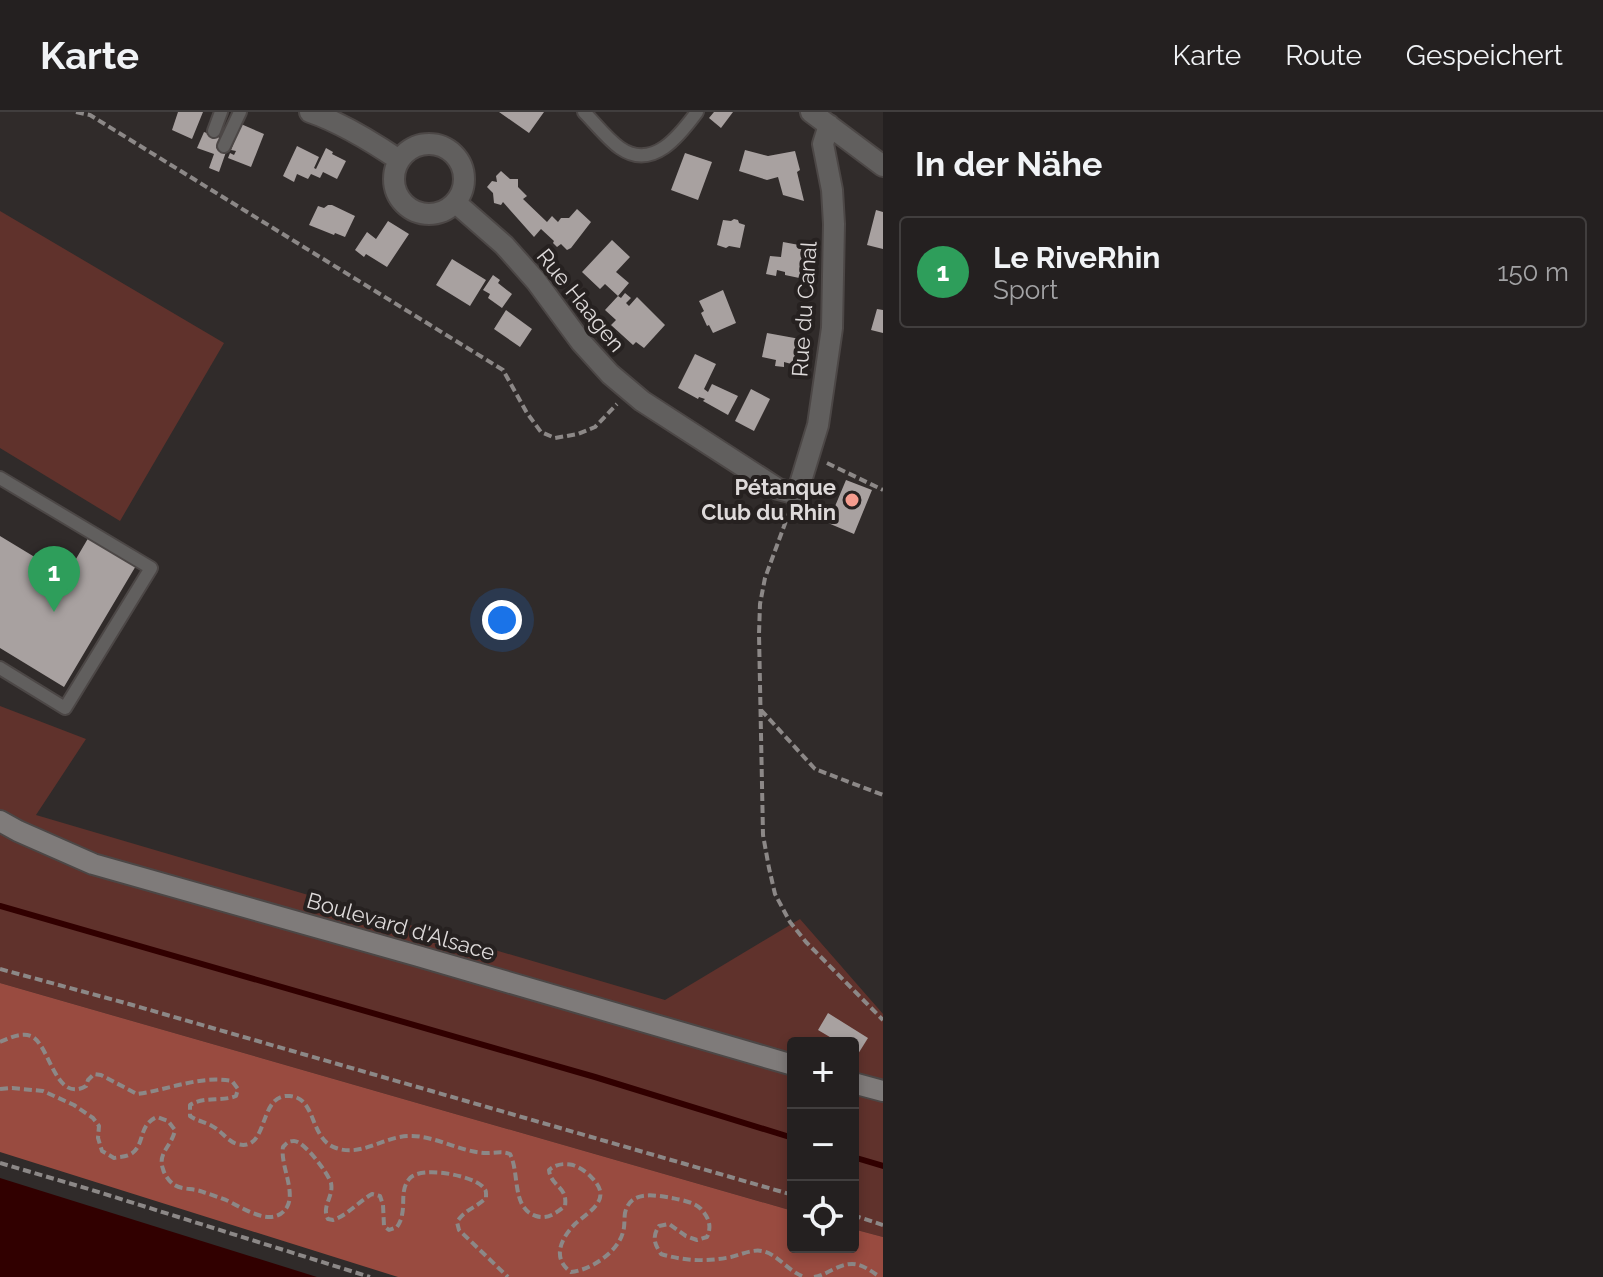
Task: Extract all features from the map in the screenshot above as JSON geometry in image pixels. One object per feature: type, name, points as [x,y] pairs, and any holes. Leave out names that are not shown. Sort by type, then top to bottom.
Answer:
[{"type":"street","points":[[310,112],[364,137],[399,160]]},
{"type":"street","points":[[811,112],[883,166]]},
{"type":"street","name":"Rue du Canal","points":[[797,494],[818,425],[832,328],[832,190],[823,144],[829,125]]},
{"type":"street","points":[[433,143],[446,147],[463,166],[463,192],[446,211],[433,215],[408,207],[394,185],[399,160],[420,145],[433,143]]},
{"type":"street","name":"Rue Haagen","points":[[456,203],[504,245],[610,374],[642,401],[778,489],[797,494]]},
{"type":"street","name":"Boulevard d'Alsace","points":[[0,821],[93,864],[787,1063]]},
{"type":"street","points":[[859,1085],[883,1091]]},
{"type":"lane","points":[[214,131],[221,112]]},
{"type":"lane","points":[[224,146],[240,112]]},
{"type":"lane","points":[[584,112],[621,149],[651,154],[677,139],[697,112]]},
{"type":"lane","points":[[0,478],[151,568],[65,708],[0,668]]},
{"type":"path","points":[[76,112],[90,115],[503,370],[541,432],[555,438],[595,427],[630,391]]},
{"type":"path","points":[[809,455],[883,490]]},
{"type":"path","points":[[797,494],[765,578],[760,604],[763,835],[775,894],[790,922],[883,1020]]},
{"type":"path","points":[[761,710],[815,769],[883,795]]},
{"type":"path","points":[[0,969],[787,1193]]},
{"type":"path","points":[[0,1042],[17,1035],[37,1040],[52,1069],[71,1089],[79,1090],[86,1086],[94,1074],[137,1094],[178,1084],[222,1079],[232,1081],[238,1089],[236,1096],[205,1099],[190,1105],[189,1110],[190,1116],[214,1127],[234,1144],[253,1141],[260,1134],[270,1105],[278,1098],[289,1095],[308,1105],[324,1142],[336,1148],[351,1151],[406,1136],[425,1137],[469,1151],[503,1151],[510,1154],[514,1161],[519,1199],[533,1215],[543,1217],[555,1214],[565,1206],[562,1189],[550,1176],[549,1170],[555,1165],[575,1166],[586,1172],[597,1184],[600,1193],[599,1202],[591,1213],[574,1225],[559,1251],[564,1267],[571,1272],[592,1267],[610,1252],[622,1237],[626,1209],[635,1197],[645,1195],[698,1206],[709,1219],[711,1229],[707,1237],[697,1240],[669,1224],[659,1226],[654,1233],[655,1244],[661,1254],[697,1261],[764,1251],[795,1274],[805,1277]]},
{"type":"path","points":[[0,1089],[43,1091],[74,1105],[93,1118],[99,1126],[98,1138],[102,1151],[114,1158],[130,1155],[140,1144],[148,1120],[157,1117],[168,1121],[175,1130],[161,1164],[175,1186],[198,1190],[262,1217],[276,1216],[285,1211],[289,1201],[281,1156],[283,1147],[289,1141],[305,1146],[330,1180],[332,1194],[325,1213],[328,1219],[339,1218],[372,1194],[380,1196],[384,1226],[389,1230],[397,1227],[402,1216],[403,1190],[416,1173],[434,1171],[480,1184],[486,1190],[486,1198],[460,1216],[457,1222],[459,1230],[508,1277]]},
{"type":"path","points":[[0,1163],[370,1277]]},
{"type":"path","points":[[859,1217],[883,1225]]},
{"type":"path","points":[[814,1277],[847,1263],[857,1263],[880,1277]]},
{"type":"shaded area","points":[[0,211],[224,343],[120,521],[0,448]]},
{"type":"shaded area","points":[[0,706],[86,739],[36,815],[665,1000],[800,919],[883,1014],[883,1237],[859,1231],[859,1037],[787,1037],[787,1209],[0,983]]},
{"type":"shaded area","points":[[0,983],[787,1209],[787,1253],[859,1253],[859,1231],[883,1237],[883,1277],[398,1277],[0,1152]]},
{"type":"shaded area","points":[[0,1178],[317,1277],[0,1277]]},
{"type":"building","points":[[178,112],[203,112],[192,139],[172,130]]},
{"type":"building","points":[[499,112],[544,112],[529,133]]},
{"type":"building","points":[[714,112],[733,112],[721,128],[709,118]]},
{"type":"building","points":[[241,124],[264,134],[251,167],[228,158],[230,153],[234,155],[236,151],[231,150]]},
{"type":"building","points":[[204,132],[220,138],[216,148],[226,152],[219,172],[209,168],[214,154],[197,148]]},
{"type":"building","points":[[297,146],[319,157],[316,169],[326,148],[346,161],[337,179],[323,172],[320,178],[311,174],[308,179],[297,174],[294,182],[283,176]]},
{"type":"building","points":[[745,150],[768,156],[795,151],[804,201],[783,195],[778,177],[767,180],[739,171]]},
{"type":"building","points":[[685,153],[712,162],[698,200],[671,190]]},
{"type":"building","points":[[501,171],[510,179],[518,179],[518,187],[527,196],[523,199],[547,222],[552,216],[558,222],[561,218],[569,218],[577,209],[591,222],[571,248],[567,250],[561,244],[557,247],[541,229],[534,237],[503,202],[501,205],[494,203],[493,193],[487,187],[492,181],[497,182],[496,176]]},
{"type":"building","points":[[328,205],[355,216],[345,237],[309,225],[318,206],[324,208]]},
{"type":"building","points":[[876,210],[883,212],[883,249],[867,245]]},
{"type":"building","points":[[734,219],[745,225],[740,248],[717,245],[723,220]]},
{"type":"building","points":[[388,221],[409,234],[387,267],[355,250],[367,232],[376,239]]},
{"type":"building","points":[[612,240],[630,257],[616,272],[629,283],[618,296],[605,284],[600,289],[582,272]]},
{"type":"building","points":[[783,242],[810,247],[804,279],[777,270],[776,276],[766,274],[770,256],[781,257]]},
{"type":"building","points":[[452,259],[486,280],[470,306],[436,285]]},
{"type":"building","points":[[493,275],[512,294],[502,308],[483,290]]},
{"type":"building","points":[[723,290],[736,323],[713,333],[701,313],[704,311],[699,301]]},
{"type":"building","points":[[625,293],[631,298],[626,303],[629,306],[637,297],[665,325],[644,348],[636,342],[633,345],[611,325],[616,320],[605,310]]},
{"type":"building","points":[[877,309],[883,310],[883,333],[871,330]]},
{"type":"building","points":[[506,310],[532,329],[520,347],[494,329]]},
{"type":"building","points":[[767,333],[800,339],[795,365],[784,362],[784,367],[775,366],[776,360],[762,357]]},
{"type":"building","points":[[695,354],[716,364],[704,389],[708,392],[712,384],[738,396],[728,415],[703,401],[705,399],[698,399],[678,388]]},
{"type":"building","points":[[751,389],[770,399],[754,431],[735,421]]},
{"type":"building","points":[[846,480],[872,490],[854,534],[828,523]]},
{"type":"building","points":[[90,535],[137,564],[64,687],[0,648],[0,536],[66,576]]},
{"type":"building","points":[[828,1013],[868,1038],[859,1052],[859,1037],[830,1037],[818,1030]]},
{"type":"waterway","points":[[0,906],[595,1077],[787,1136]]},
{"type":"waterway","points":[[859,1159],[883,1166]]},
{"type":"place","name":"Pétanque Club du Rhin","points":[[852,500]]},
{"type":"place","name":"Le RiveRhin","points":[[54,612]]}]
